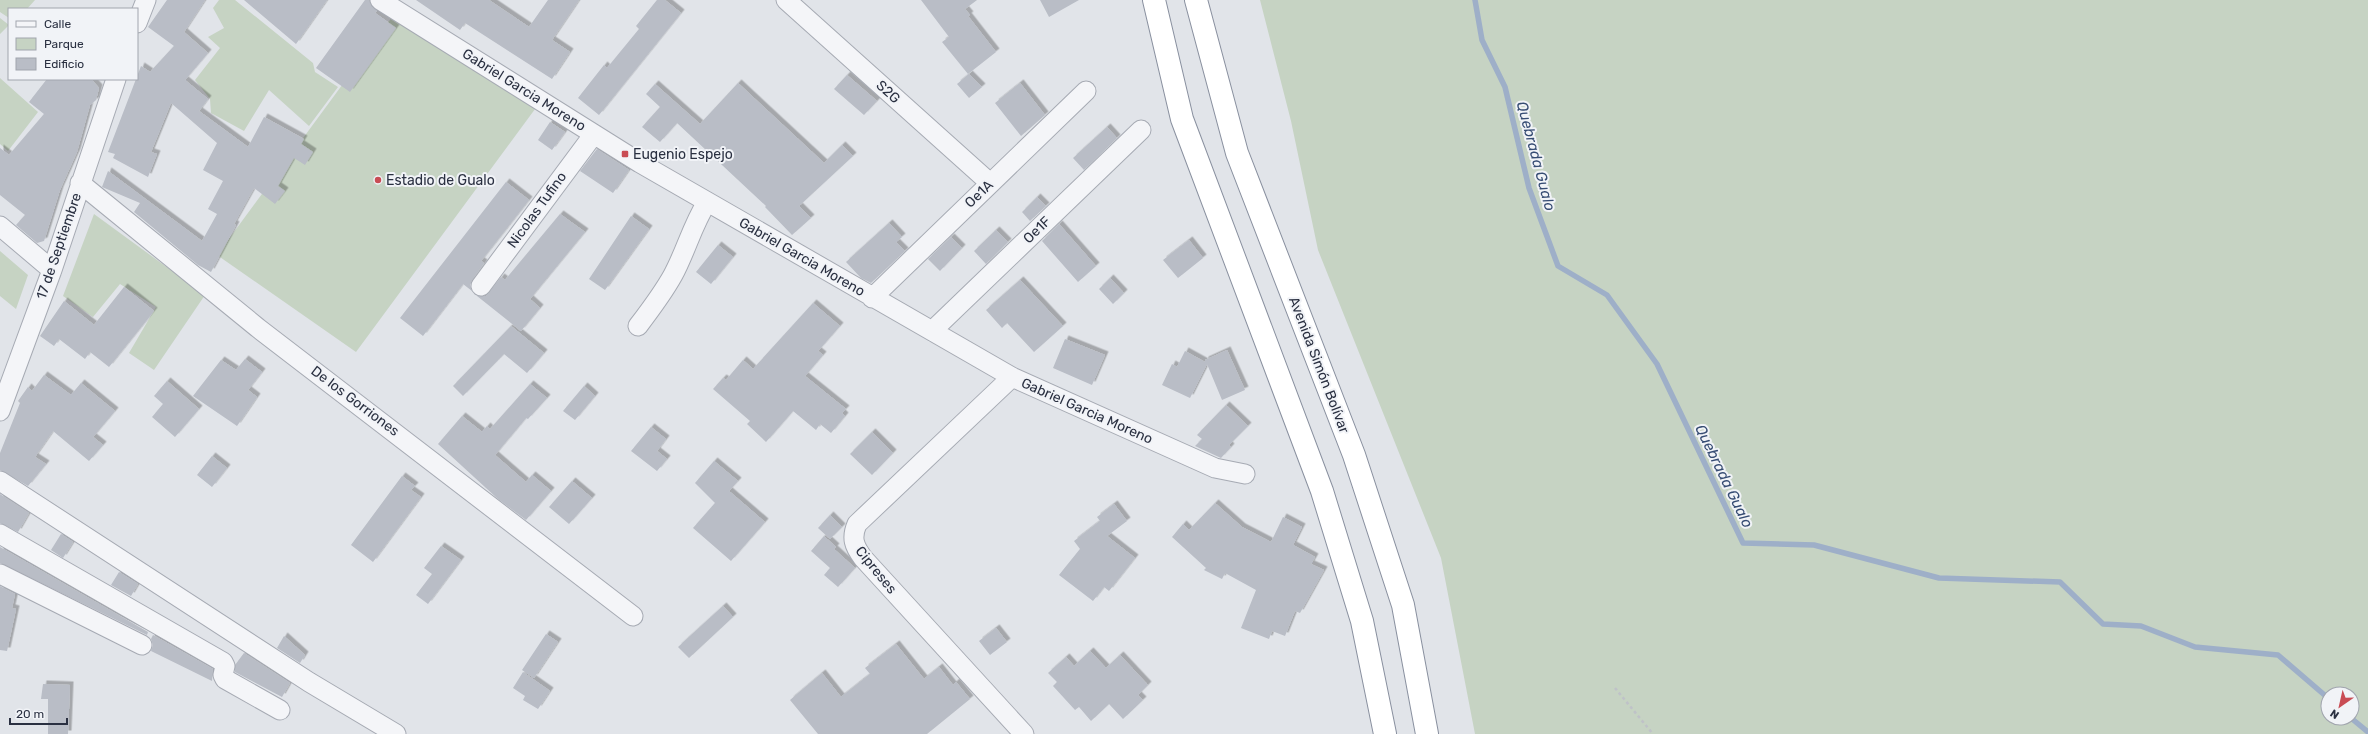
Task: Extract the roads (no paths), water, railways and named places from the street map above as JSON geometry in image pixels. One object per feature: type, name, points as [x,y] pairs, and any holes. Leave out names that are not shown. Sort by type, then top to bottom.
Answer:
[{"type":"highway","points":[[1154,0],[1182,119],[1322,491],[1362,621],[1385,734]]},
{"type":"highway","name":"Avenida Simón Bolívar","points":[[1196,0],[1237,153],[1354,455],[1403,605],[1428,734]]},
{"type":"street","points":[[138,20],[146,0]]},
{"type":"street","name":"Gabriel Garcia Moreno","points":[[380,0],[706,202],[1012,377],[1215,468],[1245,474]]},
{"type":"street","name":"S2G","points":[[786,0],[990,183]]},
{"type":"street","name":"17 de Septiembre","points":[[0,412],[52,270],[116,80]]},
{"type":"street","name":"Oe1A","points":[[872,298],[1086,91]]},
{"type":"street","name":"Oe1F","points":[[932,331],[1141,130]]},
{"type":"street","name":"Nicolas Tufino","points":[[481,286],[594,134]]},
{"type":"street","name":"De los Gorriones","points":[[80,183],[258,328],[633,616]]},
{"type":"street","points":[[638,326],[656,303],[674,274],[694,225],[706,202]]},
{"type":"street","points":[[0,226],[52,270]]},
{"type":"street","name":"Cipreses","points":[[1012,377],[857,524],[852,534],[855,547],[863,558],[1024,734]]},
{"type":"street","points":[[0,482],[309,682],[396,734]]},
{"type":"street","points":[[0,534],[223,662],[225,666],[223,675],[225,679],[280,710]]},
{"type":"street","points":[[0,574],[142,646]]},
{"type":"waterway","name":"Quebrada Gualo","points":[[1475,0],[1482,40],[1505,87],[1529,188],[1558,266],[1607,295],[1657,364],[1743,543],[1814,545],[1939,578],[2060,582],[2103,624],[2141,626],[2195,647],[2278,655],[2320,691]]},
{"type":"waterway","name":"Quebrada Gualo","points":[[2360,725],[2368,732]]},
{"type":"place","name":"Eugenio Espejo","points":[[625,154]]},
{"type":"place","name":"Estadio de Gualo","points":[[378,180]]}]
